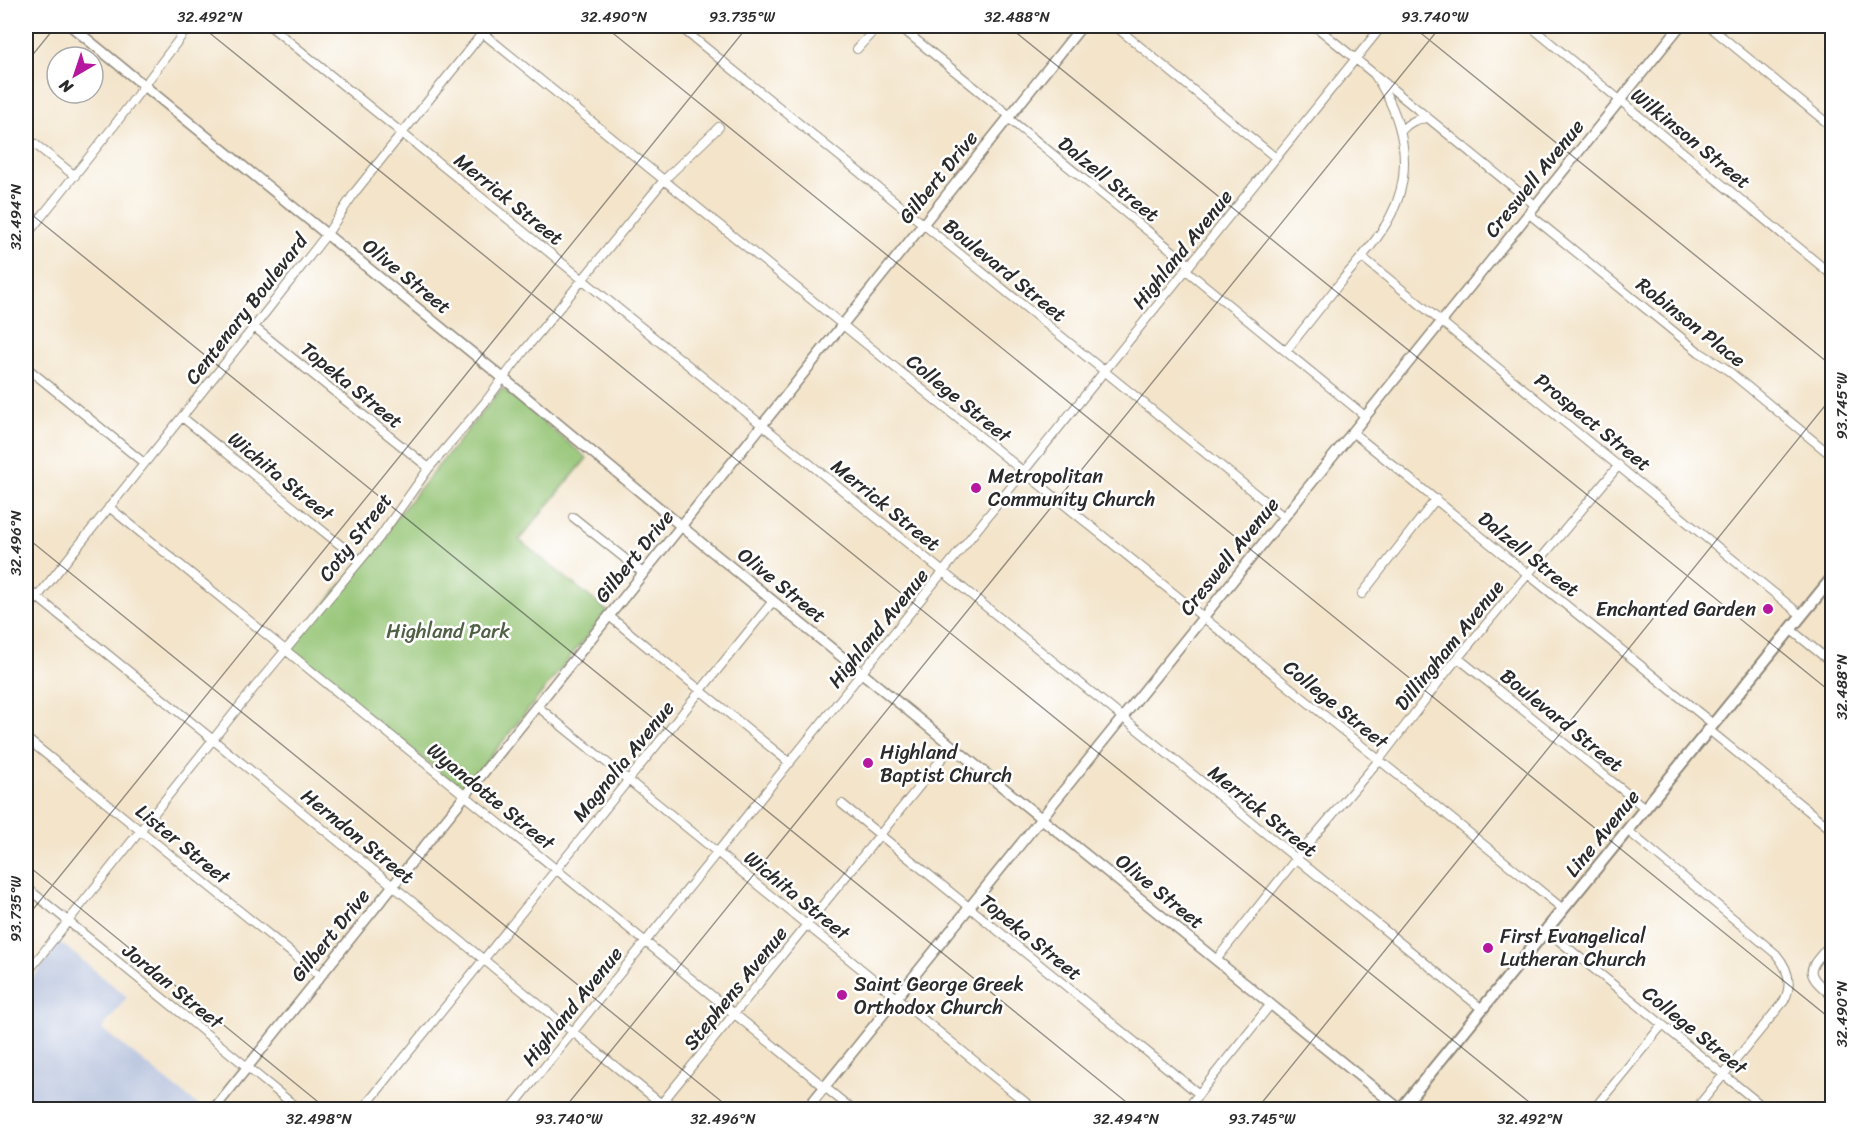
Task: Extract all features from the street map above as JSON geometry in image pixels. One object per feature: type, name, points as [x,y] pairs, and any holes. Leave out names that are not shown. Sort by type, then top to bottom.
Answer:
[{"type":"main road","name":"Line Avenue","points":[[1400,1109],[1833,578]]},
{"type":"street","name":"Olive Street","points":[[71,26],[773,601],[1400,1109]]},
{"type":"street","points":[[26,236],[75,176],[189,26]]},
{"type":"street","name":"Merrick Street","points":[[270,26],[1482,1009]]},
{"type":"street","name":"College Street","points":[[474,26],[485,29],[664,180],[1563,909]]},
{"type":"street","name":"Boulevard Street","points":[[679,26],[1284,517]]},
{"type":"street","points":[[857,49],[878,26]]},
{"type":"street","name":"Dalzell Street","points":[[899,26],[1365,416]]},
{"type":"street","name":"Gilbert Drive","points":[[213,1110],[1081,26]]},
{"type":"street","points":[[1115,26],[1276,158]]},
{"type":"street","points":[[1314,26],[1535,205]]},
{"type":"street","name":"Highland Avenue","points":[[510,1110],[1382,26]]},
{"type":"street","name":"Wilkinson Street","points":[[1530,26],[1833,275]]},
{"type":"street","name":"Creswell Avenue","points":[[806,1110],[1680,26]]},
{"type":"street","points":[[1709,26],[1833,127]]},
{"type":"street","name":"Centenary Boulevard","points":[[26,610],[254,327],[327,234],[355,192],[485,29]]},
{"type":"street","points":[[1286,351],[1384,228],[1398,200],[1404,162],[1401,132],[1391,102],[1374,75]]},
{"type":"street","points":[[1401,132],[1418,118],[1427,118]]},
{"type":"street","name":"Coty Street","points":[[26,974],[285,650],[393,520],[399,508],[429,468],[664,180],[719,127]]},
{"type":"street","points":[[26,137],[75,176]]},
{"type":"street","name":"Robinson Place","points":[[1528,213],[1699,352],[1725,368],[1833,456]]},
{"type":"street","name":"Prospect Street","points":[[1362,257],[1802,615]]},
{"type":"street","name":"Topeka Street","points":[[254,327],[429,468]]},
{"type":"street","points":[[26,367],[144,463]]},
{"type":"street","name":"Wichita Street","points":[[182,417],[360,561]]},
{"type":"street","name":"Dalzell Street","points":[[1352,432],[1528,574],[1833,830]]},
{"type":"street","name":"Dillingham Avenue","points":[[1216,960],[1379,760],[1458,658],[1619,465]]},
{"type":"street","points":[[1362,594],[1436,500]]},
{"type":"street","name":"Wyandotte Street","points":[[109,507],[853,1110]]},
{"type":"street","points":[[573,517],[643,573]]},
{"type":"street","name":"Herndon Street","points":[[26,588],[573,1031],[658,1106],[669,1110]]},
{"type":"street","name":"Magnolia Avenue","points":[[362,1110],[773,601]]},
{"type":"street","points":[[609,616],[790,763]]},
{"type":"street","points":[[1790,629],[1833,663]]},
{"type":"street","name":"Boulevard Street","points":[[1458,658],[1645,808]]},
{"type":"street","name":"Wichita Street","points":[[537,706],[1035,1110]]},
{"type":"street","name":"Lister Street","points":[[26,738],[320,976]]},
{"type":"street","name":"Stephens Avenue","points":[[658,1106],[952,746]]},
{"type":"street","name":"Topeka Street","points":[[842,804],[1199,1094]]},
{"type":"street","points":[[1628,830],[1769,947],[1781,959],[1787,970],[1790,984],[1784,1001],[1695,1110]]},
{"type":"street","name":"Jordan Street","points":[[26,887],[300,1110]]},
{"type":"street","name":"College Street","points":[[1546,930],[1767,1110]]},
{"type":"street","points":[[1833,942],[1815,964],[1811,973],[1813,979],[1833,996]]},
{"type":"street","points":[[1186,1110],[1271,1004]]},
{"type":"street","points":[[1593,1110],[1662,1024]]},
{"type":"shaded area","points":[[60,942],[127,997],[102,1029],[203,1109],[26,1109],[26,986]]},
{"type":"green space","name":"Highland Park","points":[[502,388],[587,458],[519,540],[607,611],[463,791],[288,650]]},
{"type":"place","name":"Metropolitan Community Church","points":[[976,488]]},
{"type":"place","name":"Enchanted Garden","points":[[1768,609]]},
{"type":"place","name":"Highland Baptist Church","points":[[868,763]]},
{"type":"place","name":"First Evangelical Lutheran Church","points":[[1488,948]]},
{"type":"place","name":"Saint George Greek Orthodox Church","points":[[842,995]]}]
